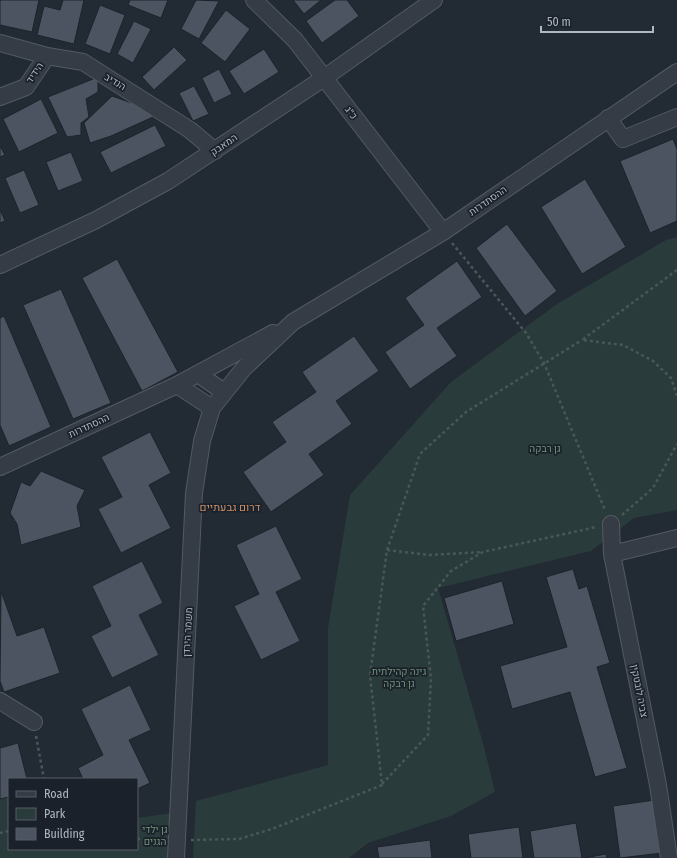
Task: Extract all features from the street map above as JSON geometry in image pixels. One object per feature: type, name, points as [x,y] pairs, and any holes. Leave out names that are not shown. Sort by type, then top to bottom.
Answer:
[{"type":"street","name":"כ\"ג","points":[[254,0],[295,40],[443,232]]},
{"type":"street","name":"המאבק","points":[[0,265],[96,220],[168,181],[324,78],[434,0]]},
{"type":"street","name":"הנדיב","points":[[0,43],[47,56],[83,62],[190,130],[215,151]]},
{"type":"street","name":"הידיד","points":[[0,97],[26,87],[47,56]]},
{"type":"street","name":"ההסתדרות","points":[[0,467],[177,385],[293,322],[443,232],[677,72]]},
{"type":"street","points":[[608,118],[623,139],[677,117]]},
{"type":"street","name":"ההסתדרות","points":[[212,408],[244,368],[293,322]]},
{"type":"street","points":[[198,374],[224,392]]},
{"type":"street","points":[[177,385],[212,408]]},
{"type":"street","name":"משמר הירדן","points":[[176,858],[194,493],[202,441],[212,408]]},
{"type":"street","name":"צביה לובטקין","points":[[610,524],[612,554],[658,785],[669,858]]},
{"type":"street","points":[[612,554],[677,538]]},
{"type":"street","points":[[0,701],[34,722]]},
{"type":"path","points":[[443,232],[526,333],[544,364],[610,524]]},
{"type":"path","points":[[382,785],[370,675],[387,550],[420,454],[466,412],[582,340],[677,270]]},
{"type":"path","points":[[582,340],[623,345],[653,361],[671,378],[677,396]]},
{"type":"path","points":[[387,550],[429,555],[483,552],[610,524],[628,511],[654,488],[677,444]]},
{"type":"path","points":[[138,839],[239,839],[272,829],[382,785],[428,734],[431,679],[423,606],[451,571],[483,552]]},
{"type":"path","points":[[34,722],[44,778]]},
{"type":"green space","name":"גן רבקה","points":[[677,237],[677,510],[634,518],[591,551],[438,588],[483,743],[495,792],[451,816],[368,843],[349,858],[193,858],[196,801],[328,765],[328,628],[350,495],[451,382],[557,304],[666,240]]},
{"type":"green space","name":"גן ילדי הגנים","points":[[8,797],[8,850],[138,850],[138,818],[173,813],[175,858],[0,858],[0,799]]},
{"type":"building","points":[[0,0],[39,0],[32,32],[0,25]]},
{"type":"building","points":[[63,0],[84,0],[74,44],[37,35],[44,6],[60,10]]},
{"type":"building","points":[[130,0],[168,0],[161,18],[128,5]]},
{"type":"building","points":[[196,0],[219,1],[199,39],[181,29]]},
{"type":"building","points":[[293,0],[321,0],[304,14]]},
{"type":"building","points":[[335,0],[347,0],[359,16],[322,43],[306,21]]},
{"type":"building","points":[[100,5],[125,15],[110,54],[85,44]]},
{"type":"building","points":[[226,10],[250,29],[225,62],[201,43]]},
{"type":"building","points":[[134,21],[151,29],[133,63],[117,54]]},
{"type":"building","points":[[174,47],[187,60],[154,90],[142,77]]},
{"type":"building","points":[[264,49],[279,72],[244,94],[229,71]]},
{"type":"building","points":[[219,69],[232,94],[214,103],[202,78]]},
{"type":"building","points":[[98,77],[98,92],[86,99],[89,117],[81,123],[81,135],[67,137],[48,97]]},
{"type":"building","points":[[194,86],[209,114],[193,121],[179,93]]},
{"type":"building","points":[[112,96],[146,108],[153,117],[111,136],[90,143],[84,123]]},
{"type":"building","points":[[41,99],[58,133],[19,152],[3,119]]},
{"type":"building","points":[[155,125],[166,146],[111,173],[100,152]]},
{"type":"building","points":[[673,139],[677,149],[677,221],[650,233],[620,161]]},
{"type":"building","points":[[0,146],[5,155],[0,157]]},
{"type":"building","points":[[71,152],[83,181],[58,191],[46,162]]},
{"type":"building","points":[[24,170],[39,205],[20,213],[5,178]]},
{"type":"building","points":[[585,179],[626,247],[582,274],[541,207]]},
{"type":"building","points":[[0,209],[5,221],[0,223]]},
{"type":"building","points":[[507,224],[557,291],[525,316],[476,248]]},
{"type":"building","points":[[117,259],[178,372],[142,391],[82,278]]},
{"type":"building","points":[[457,261],[482,297],[437,328],[457,356],[410,389],[385,352],[424,325],[405,298]]},
{"type":"building","points":[[61,289],[111,403],[73,419],[23,305]]},
{"type":"building","points":[[4,316],[51,427],[9,446],[0,425],[0,318]]},
{"type":"building","points":[[354,336],[379,371],[336,401],[352,424],[309,454],[324,475],[271,512],[243,472],[286,442],[272,422],[316,392],[302,372]]},
{"type":"building","points":[[150,432],[171,473],[149,485],[171,528],[121,553],[98,509],[122,497],[101,457]]},
{"type":"building","points":[[41,471],[85,490],[77,506],[81,527],[21,545],[17,524],[10,513],[21,482],[30,486]]},
{"type":"building","points":[[276,526],[302,579],[276,592],[300,641],[261,660],[234,606],[259,594],[236,545]]},
{"type":"building","points":[[142,561],[163,603],[139,615],[159,655],[112,678],[91,636],[111,626],[92,586]]},
{"type":"building","points":[[573,569],[579,589],[587,586],[610,663],[597,667],[627,768],[595,777],[570,692],[512,709],[500,666],[567,647],[546,577]]},
{"type":"building","points":[[502,581],[514,624],[456,641],[444,598]]},
{"type":"building","points":[[1,591],[17,636],[44,627],[60,673],[4,692],[0,681]]},
{"type":"building","points":[[130,685],[151,730],[129,740],[150,783],[138,789],[138,778],[83,778],[78,768],[103,755],[81,709]]},
{"type":"building","points":[[18,743],[27,778],[8,778],[8,797],[0,799],[0,748]]},
{"type":"building","points":[[655,800],[662,853],[620,858],[613,806]]},
{"type":"building","points":[[576,823],[582,858],[534,858],[530,831]]},
{"type":"building","points":[[519,827],[523,858],[471,858],[468,834]]},
{"type":"building","points":[[430,840],[432,858],[379,858],[377,847]]},
{"type":"building","points":[[606,854],[607,858],[584,858]]},
{"type":"district","name":"דרום גבעתיים","points":[[230,507]]},
{"type":"park label","name":"גינה קהילתית גן רבקה","points":[[399,678]]}]
